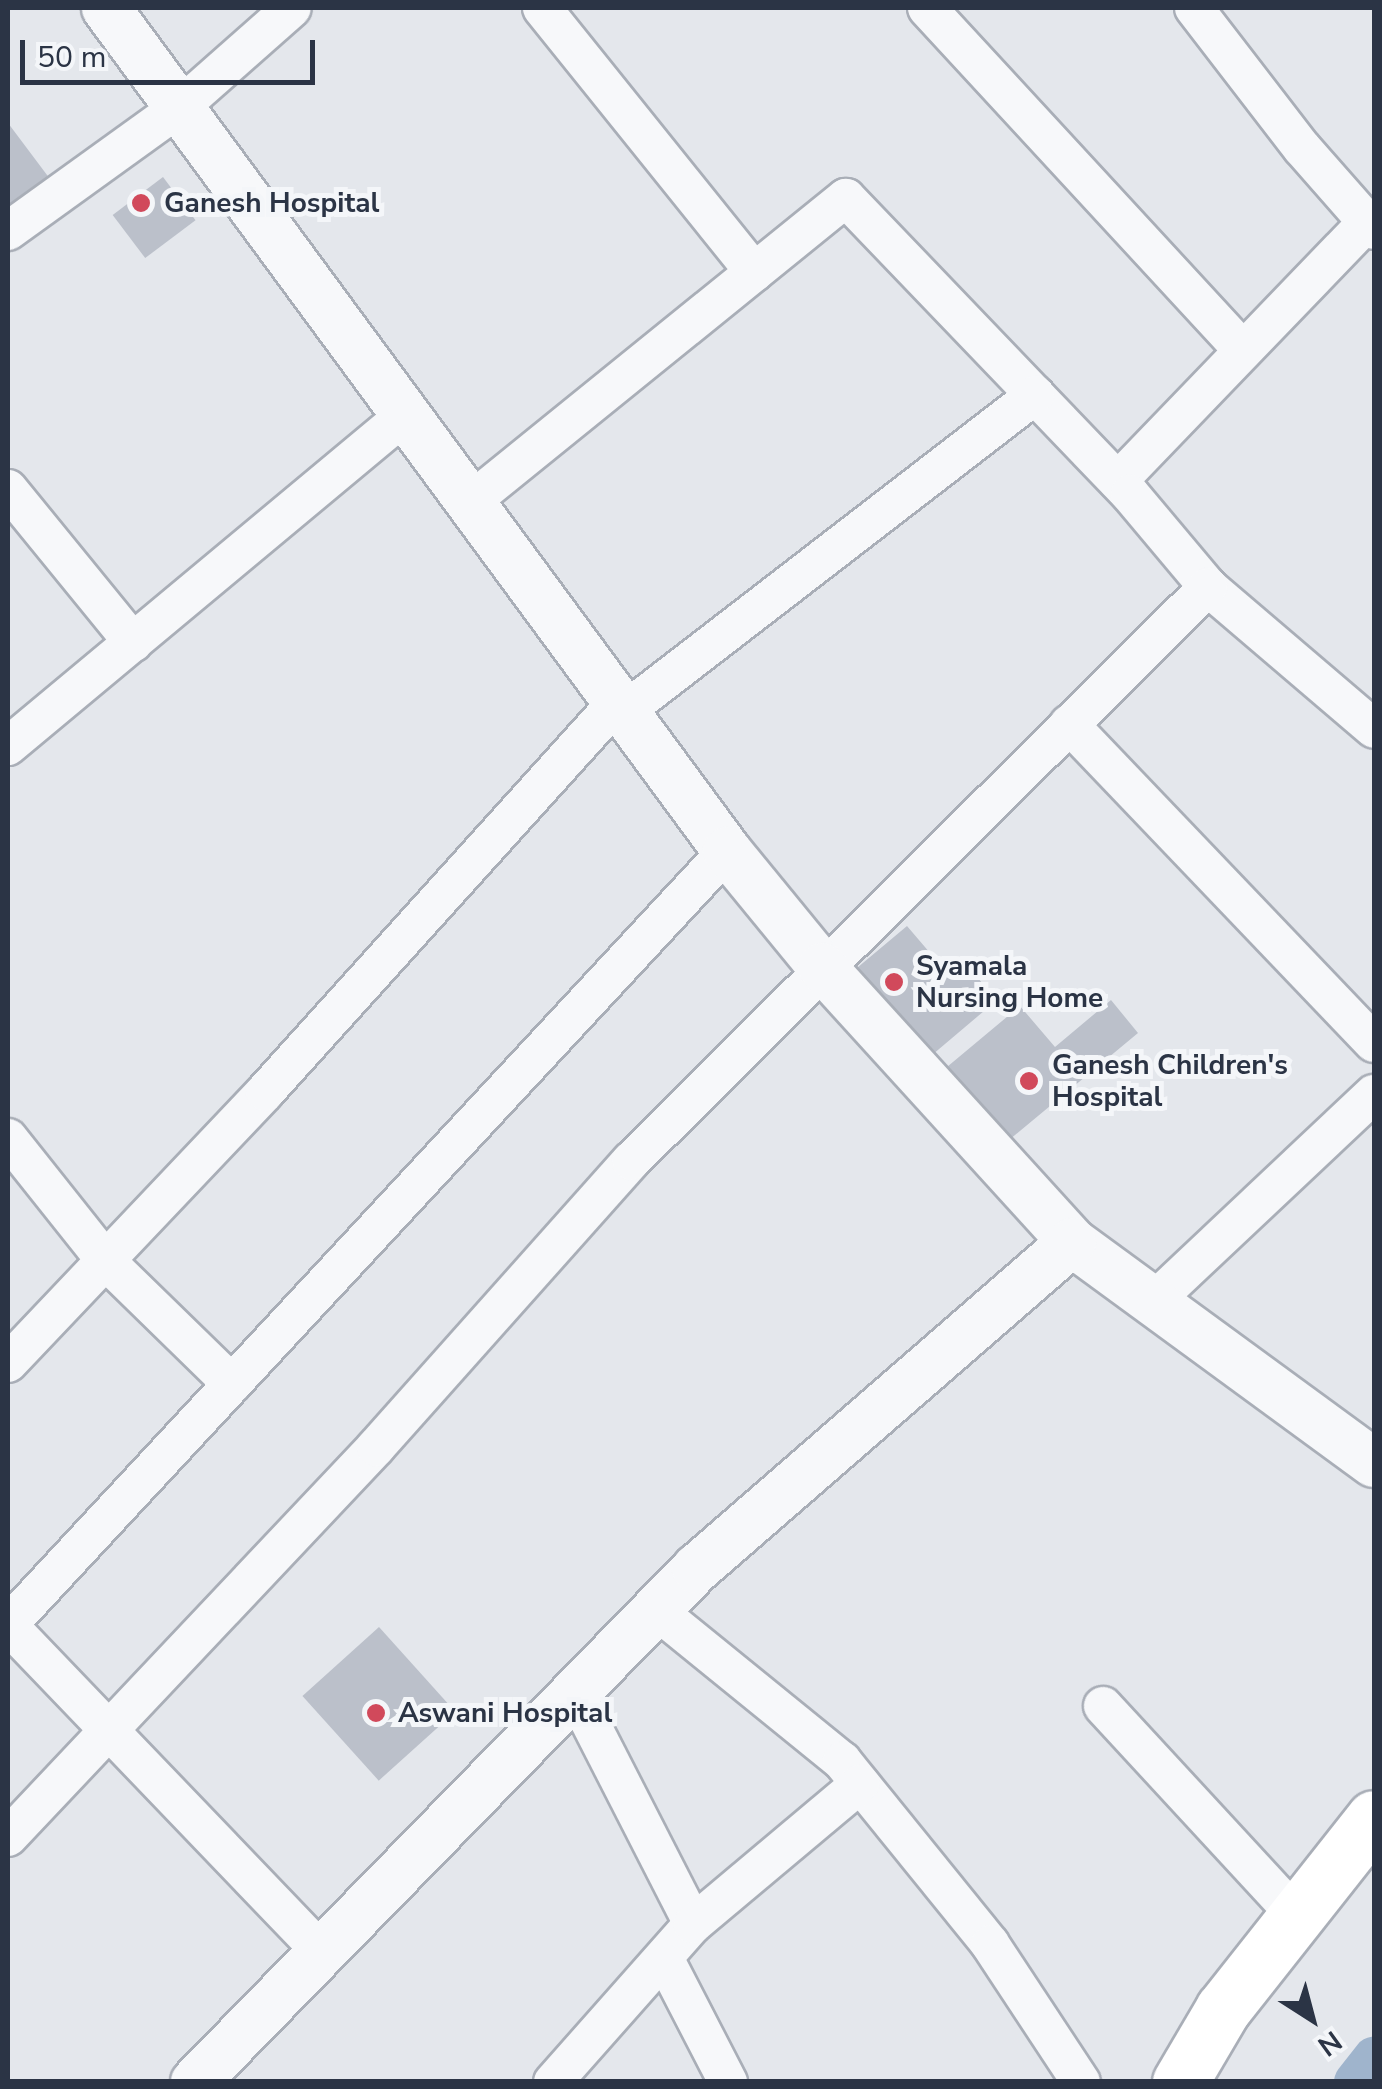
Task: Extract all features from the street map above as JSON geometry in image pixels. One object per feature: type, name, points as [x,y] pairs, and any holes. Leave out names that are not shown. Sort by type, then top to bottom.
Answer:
[{"type":"highway","points":[[1180,2082],[1222,2009],[1374,1818]]},
{"type":"street","points":[[106,8],[727,850],[822,966],[1072,1242],[1374,1463]]},
{"type":"street","points":[[8,232],[180,107],[292,8]]},
{"type":"street","points":[[542,8],[754,272]]},
{"type":"street","points":[[927,8],[1243,351]]},
{"type":"street","points":[[1118,481],[1370,226],[1194,8]]},
{"type":"street","points":[[470,503],[846,198],[1118,481],[1208,587],[1374,729]]},
{"type":"street","points":[[8,1363],[622,706],[1036,395]]},
{"type":"street","points":[[8,746],[404,416]]},
{"type":"street","points":[[8,489],[133,642]]},
{"type":"street","points":[[8,1838],[376,1447],[631,1161],[822,966],[1208,587]]},
{"type":"street","points":[[1069,724],[1374,1044]]},
{"type":"street","points":[[322,1952],[8,1625],[727,850]]},
{"type":"street","points":[[1154,1302],[1374,1094]]},
{"type":"street","points":[[8,1138],[106,1261],[232,1384]]},
{"type":"street","points":[[195,2082],[656,1610],[1072,1242]]},
{"type":"street","points":[[656,1610],[842,1762],[990,1944],[1081,2082]]},
{"type":"street","points":[[574,1694],[693,1924]]},
{"type":"street","points":[[1103,1706],[1296,1916]]},
{"type":"street","points":[[553,2082],[693,1924],[860,1784]]},
{"type":"street","points":[[664,1958],[728,2082]]},
{"type":"building","points":[[8,123],[53,183],[8,216]]},
{"type":"building","points":[[163,177],[195,220],[145,258],[113,215]]},
{"type":"building","points":[[907,926],[948,974],[963,961],[997,1000],[919,1066],[845,978]]},
{"type":"building","points":[[1111,1000],[1138,1033],[997,1150],[935,1077],[1020,1006],[1055,1047]]},
{"type":"building","points":[[379,1627],[455,1712],[379,1781],[302,1696]]},
{"type":"waterway","points":[[1355,2082],[1374,2058]]},
{"type":"place","name":"Ganesh Hospital","points":[[141,203]]},
{"type":"place","name":"Syamala Nursing Home","points":[[894,982]]},
{"type":"place","name":"Ganesh Children's Hospital","points":[[1029,1081]]},
{"type":"place","name":"Aswani Hospital","points":[[376,1713]]}]
